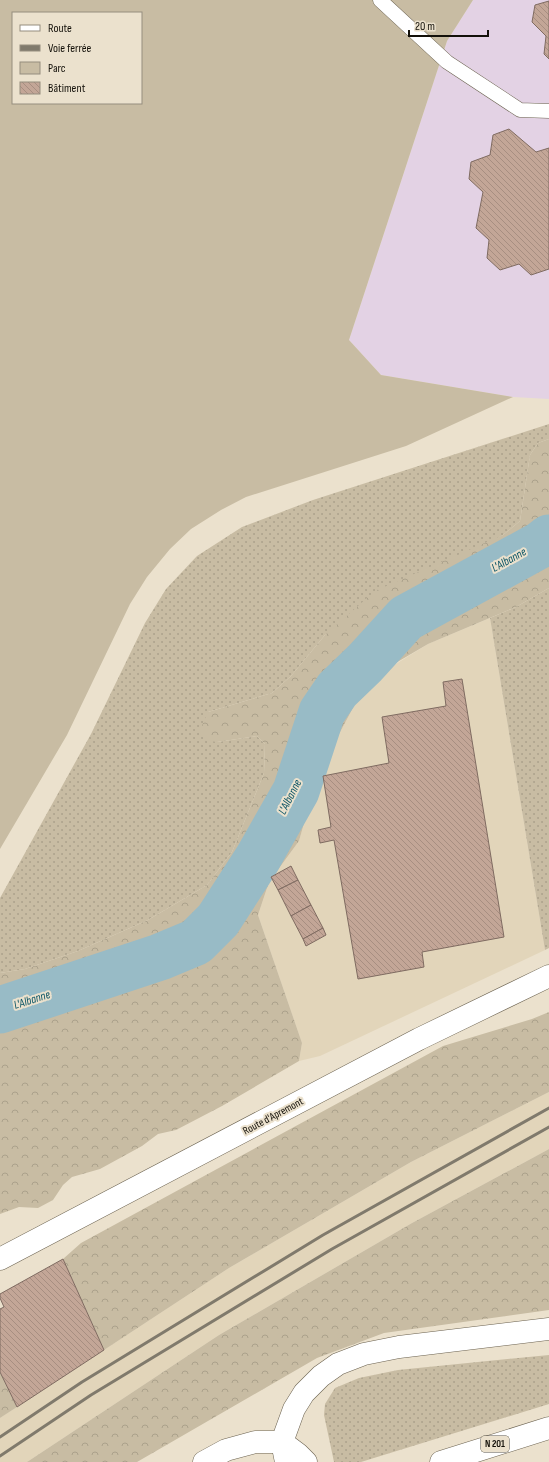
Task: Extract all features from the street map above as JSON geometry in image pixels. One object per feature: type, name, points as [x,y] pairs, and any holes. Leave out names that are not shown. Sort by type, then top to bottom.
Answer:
[{"type":"main road","name":"Route d'Apremont","points":[[0,1260],[419,1040],[549,976]]},
{"type":"main road","points":[[284,1452],[294,1409],[304,1393],[321,1376],[338,1364],[364,1354],[399,1347],[549,1329]]},
{"type":"main road","name":"N 201","points":[[441,1462],[549,1428]]},
{"type":"main road","points":[[204,1462],[226,1450],[255,1442],[284,1452],[298,1454],[306,1462]]},
{"type":"lane","points":[[380,0],[448,62],[520,110],[549,111]]},
{"type":"shaded area","points":[[473,0],[549,0],[549,399],[513,397],[381,375],[349,340],[447,41]]},
{"type":"shaded area","points":[[490,618],[545,950],[320,1056],[299,1061],[302,1043],[258,915],[269,882],[299,841],[312,795],[330,751],[362,691],[391,667],[428,644]]},
{"type":"shaded area","points":[[549,1092],[549,1149],[412,1223],[219,1335],[27,1462],[0,1462],[0,1418],[229,1268],[411,1162]]},
{"type":"green space","points":[[0,0],[473,0],[447,41],[349,340],[381,375],[513,397],[406,446],[246,497],[221,510],[191,529],[170,549],[147,577],[130,604],[67,735],[0,849]]},
{"type":"green space","points":[[549,424],[549,439],[538,443],[530,455],[520,521],[503,535],[325,635],[291,676],[272,693],[208,712],[217,742],[257,736],[265,744],[264,773],[232,852],[207,885],[148,920],[78,951],[25,969],[0,973],[0,898],[91,734],[145,623],[166,589],[197,556],[242,527],[313,500]]},
{"type":"green space","points":[[549,439],[549,588],[516,607],[428,644],[394,664],[362,691],[330,751],[312,795],[299,841],[269,882],[258,915],[302,1043],[299,1061],[222,1106],[176,1130],[158,1134],[142,1146],[100,1169],[72,1177],[63,1185],[53,1200],[38,1208],[19,1207],[0,1214],[0,973],[25,969],[78,951],[148,920],[207,885],[232,852],[264,773],[265,744],[257,736],[217,742],[205,740],[200,730],[208,712],[272,693],[291,676],[325,635],[375,591],[503,535],[520,521],[530,455],[538,443]]},
{"type":"green space","points":[[549,588],[549,948],[545,950],[490,618],[516,607]]},
{"type":"green space","points":[[549,1012],[549,1092],[411,1162],[229,1268],[104,1350],[63,1259],[81,1243],[443,1046],[532,1019]]},
{"type":"green space","points":[[549,1149],[549,1310],[384,1333],[317,1358],[137,1462],[27,1462],[219,1335],[412,1223]]},
{"type":"green space","points":[[549,1355],[549,1404],[361,1462],[334,1462],[324,1415],[325,1404],[335,1388],[359,1378],[398,1370]]},
{"type":"green space","points":[[0,1372],[17,1407],[0,1418]]},
{"type":"building","points":[[549,1],[549,59],[544,54],[546,36],[532,22],[535,5]]},
{"type":"building","points":[[509,129],[536,152],[549,148],[549,269],[531,275],[519,264],[500,270],[487,258],[489,240],[476,228],[483,192],[469,179],[471,162],[490,155],[493,135]]},
{"type":"building","points":[[462,679],[504,937],[422,952],[424,967],[358,979],[334,840],[320,843],[318,830],[331,827],[323,776],[389,763],[382,717],[446,706],[443,682]]},
{"type":"building","points":[[291,866],[298,880],[278,890],[271,877]]},
{"type":"building","points":[[298,880],[311,905],[291,916],[278,890]]},
{"type":"building","points":[[311,905],[323,928],[303,939],[291,916]]},
{"type":"building","points":[[323,928],[326,935],[306,946],[303,939]]},
{"type":"building","points":[[63,1259],[104,1350],[17,1407],[0,1372],[0,1309],[4,1307],[0,1294]]},
{"type":"waterway","name":"L'Albanne","points":[[0,1010],[160,957],[196,942],[218,920],[258,858],[296,791],[322,712],[337,690],[365,663],[406,618],[540,545],[549,538]]},
{"type":"railway","points":[[0,1437],[82,1382],[323,1235],[549,1108]]},
{"type":"railway","points":[[0,1456],[91,1395],[332,1249],[549,1127]]}]
